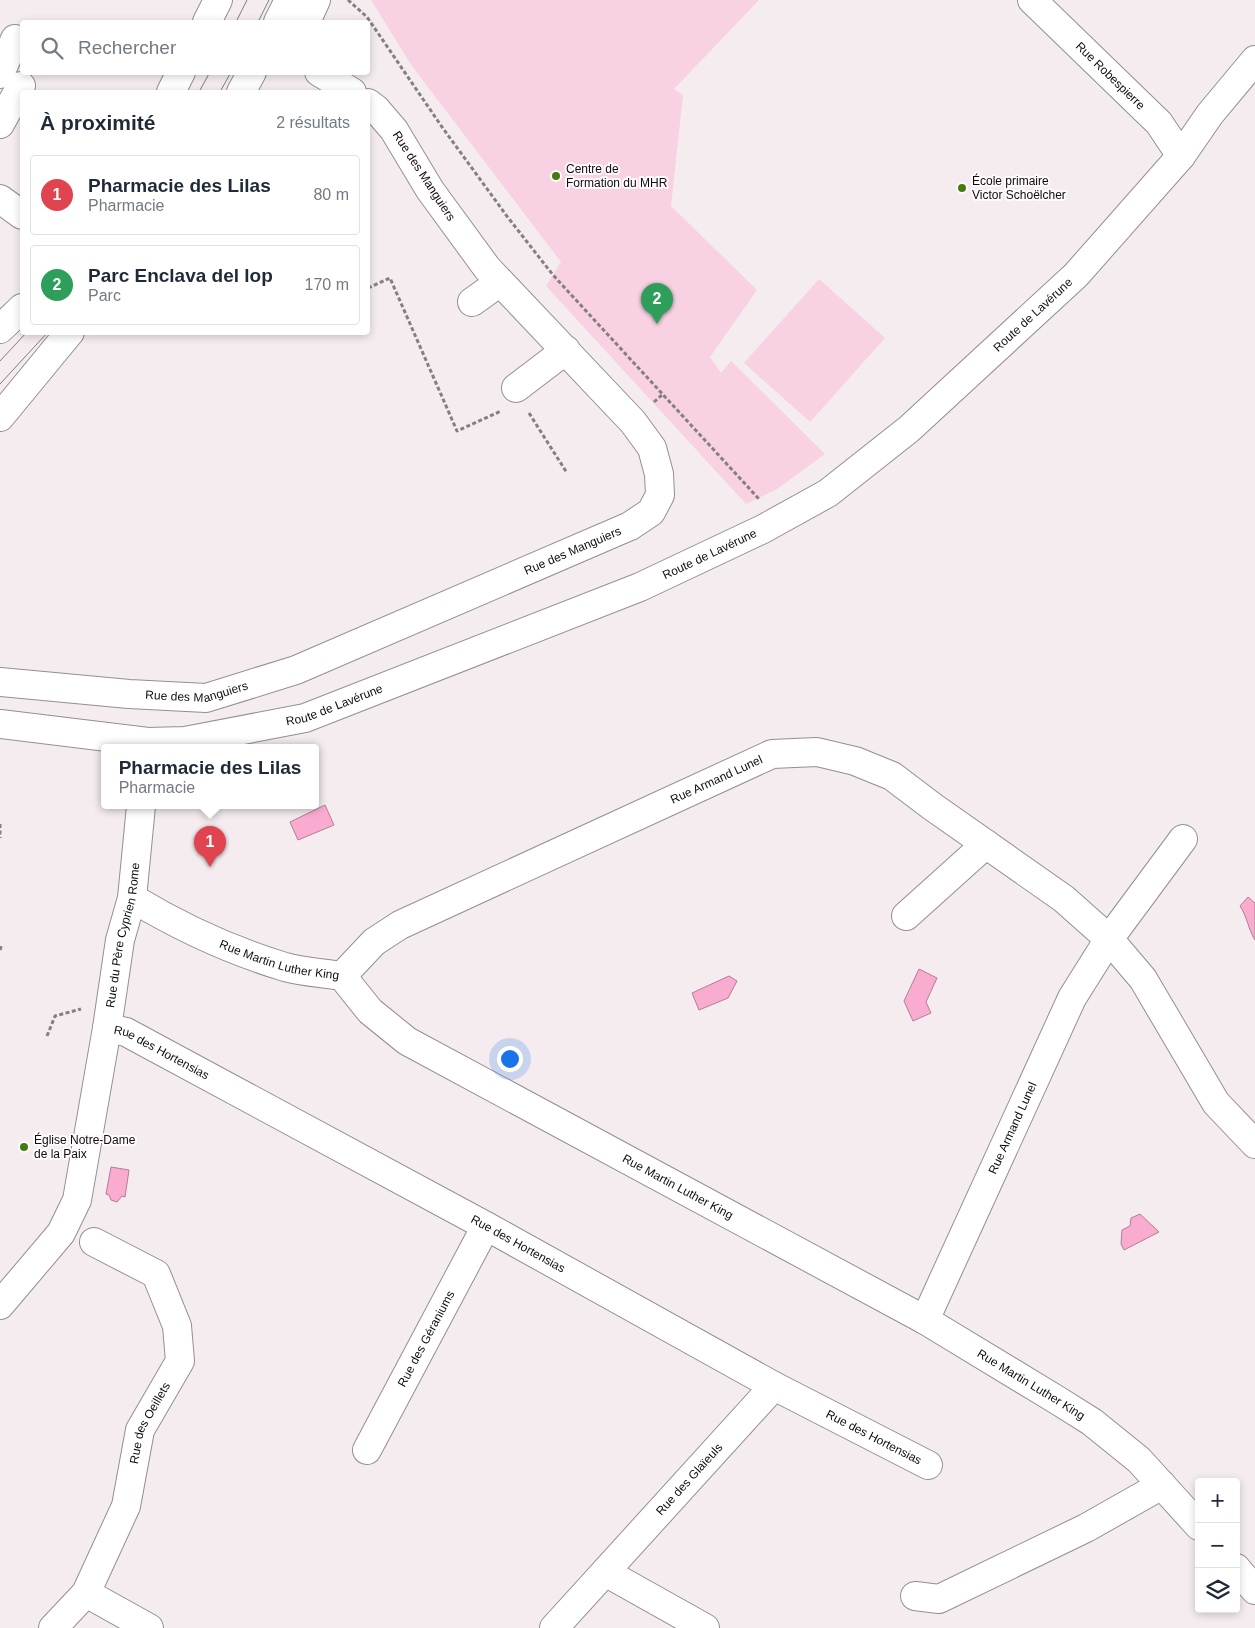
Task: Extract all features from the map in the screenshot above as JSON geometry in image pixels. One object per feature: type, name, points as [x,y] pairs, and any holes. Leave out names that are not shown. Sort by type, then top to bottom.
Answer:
[{"type":"street","points":[[279,20],[289,0]]},
{"type":"street","points":[[307,20],[316,0]]},
{"type":"street","name":"Rue Robespierre","points":[[1032,0],[1159,123],[1181,156]]},
{"type":"street","points":[[0,124],[14,82],[15,39]]},
{"type":"street","name":"Route de Lavérune","points":[[157,744],[185,741],[304,718],[640,587],[763,529],[828,493],[909,429],[1076,275],[1181,156],[1210,114],[1255,60]]},
{"type":"street","points":[[172,90],[180,75]]},
{"type":"street","points":[[242,90],[250,75]]},
{"type":"street","points":[[324,75],[349,90]]},
{"type":"street","name":"Rue des Manguiers","points":[[0,682],[129,694],[206,698],[296,670],[630,526],[651,512],[660,495],[659,474],[652,448],[633,422],[487,268],[430,190],[394,130],[370,104]]},
{"type":"street","points":[[0,199],[20,214]]},
{"type":"street","points":[[472,302],[500,282]]},
{"type":"street","points":[[0,329],[20,310]]},
{"type":"street","points":[[0,417],[68,335]]},
{"type":"street","points":[[516,402],[566,350]]},
{"type":"street","name":"Route de Lavérune","points":[[0,724],[141,744]]},
{"type":"street","name":"Rue Armand Lunel","points":[[342,976],[374,942],[400,925],[772,754],[816,752],[855,761],[892,776],[1064,899],[1109,940],[1143,979],[1216,1103],[1255,1144]]},
{"type":"street","name":"Rue du Père Cyprien Rome","points":[[0,1305],[61,1233],[77,1200],[120,940],[132,898],[141,809]]},
{"type":"street","name":"Rue Armand Lunel","points":[[925,1320],[1072,998],[1109,940],[1183,839]]},
{"type":"street","points":[[906,916],[986,844]]},
{"type":"street","name":"Rue Martin Luther King","points":[[132,898],[156,912],[221,943],[287,968],[342,976],[370,1010],[407,1041],[925,1320],[1092,1422],[1139,1460],[1196,1523]]},
{"type":"street","name":"Rue des Hortensias","points":[[108,1018],[134,1037],[486,1226],[774,1386],[928,1465]]},
{"type":"street","name":"Rue des Géraniums","points":[[367,1450],[486,1226]]},
{"type":"street","name":"Rue des Oeillets","points":[[53,1628],[86,1593],[126,1506],[140,1430],[180,1361],[177,1326],[156,1274],[94,1242]]},
{"type":"street","name":"Rue des Glaïeuls","points":[[554,1628],[774,1386]]},
{"type":"street","points":[[915,1596],[939,1599],[1086,1528],[1162,1485]]},
{"type":"street","points":[[605,1572],[704,1628]]},
{"type":"street","points":[[1240,1573],[1255,1590]]},
{"type":"street","points":[[86,1593],[149,1628]]},
{"type":"path","points":[[348,0],[369,20]]},
{"type":"path","points":[[370,21],[442,127],[506,215],[553,275],[764,505]]},
{"type":"path","points":[[370,287],[390,278],[457,431],[516,402],[567,473]]},
{"type":"path","points":[[0,824],[0,838]]},
{"type":"path","points":[[0,950],[2,944]]},
{"type":"path","points":[[47,1036],[55,1016],[80,1009],[108,1018]]},
{"type":"shaded area","points":[[371,0],[759,0],[674,89],[683,95],[671,206],[757,290],[710,357],[721,373],[731,361],[825,454],[777,489],[746,504],[546,286],[561,262],[412,66]]},
{"type":"shaded area","points":[[819,279],[885,338],[810,422],[744,363]]},
{"type":"shaded area","points":[[325,805],[334,825],[298,840],[290,822]]},
{"type":"shaded area","points":[[1248,897],[1255,903],[1255,940],[1240,906]]},
{"type":"shaded area","points":[[919,969],[937,978],[926,1002],[931,1013],[913,1021],[904,1001]]},
{"type":"shaded area","points":[[729,976],[737,981],[728,998],[699,1010],[692,993]]},
{"type":"shaded area","points":[[111,1167],[129,1170],[125,1197],[122,1196],[117,1202],[111,1200],[109,1195],[106,1194]]},
{"type":"shaded area","points":[[1140,1214],[1159,1232],[1124,1250],[1121,1244],[1122,1230],[1130,1226],[1131,1218]]},
{"type":"tram line","points":[[237,20],[247,0]]},
{"type":"tram line","points":[[259,20],[269,0]]},
{"type":"tram line","points":[[200,90],[208,75]]},
{"type":"tram line","points":[[221,90],[229,75]]},
{"type":"tram line","points":[[0,361],[24,335]]},
{"type":"tram line","points":[[0,384],[45,335]]},
{"type":"place","name":"Centre de Formation du MHR","points":[[556,176]]},
{"type":"place","name":"École primaire Victor Schoëlcher","points":[[962,188]]},
{"type":"place","name":"Parc Enclava del lop","points":[[657,324]]},
{"type":"place","name":"Pharmacie des Lilas","points":[[210,867]]},
{"type":"place","name":"Église Notre-Dame de la Paix","points":[[24,1147]]}]
